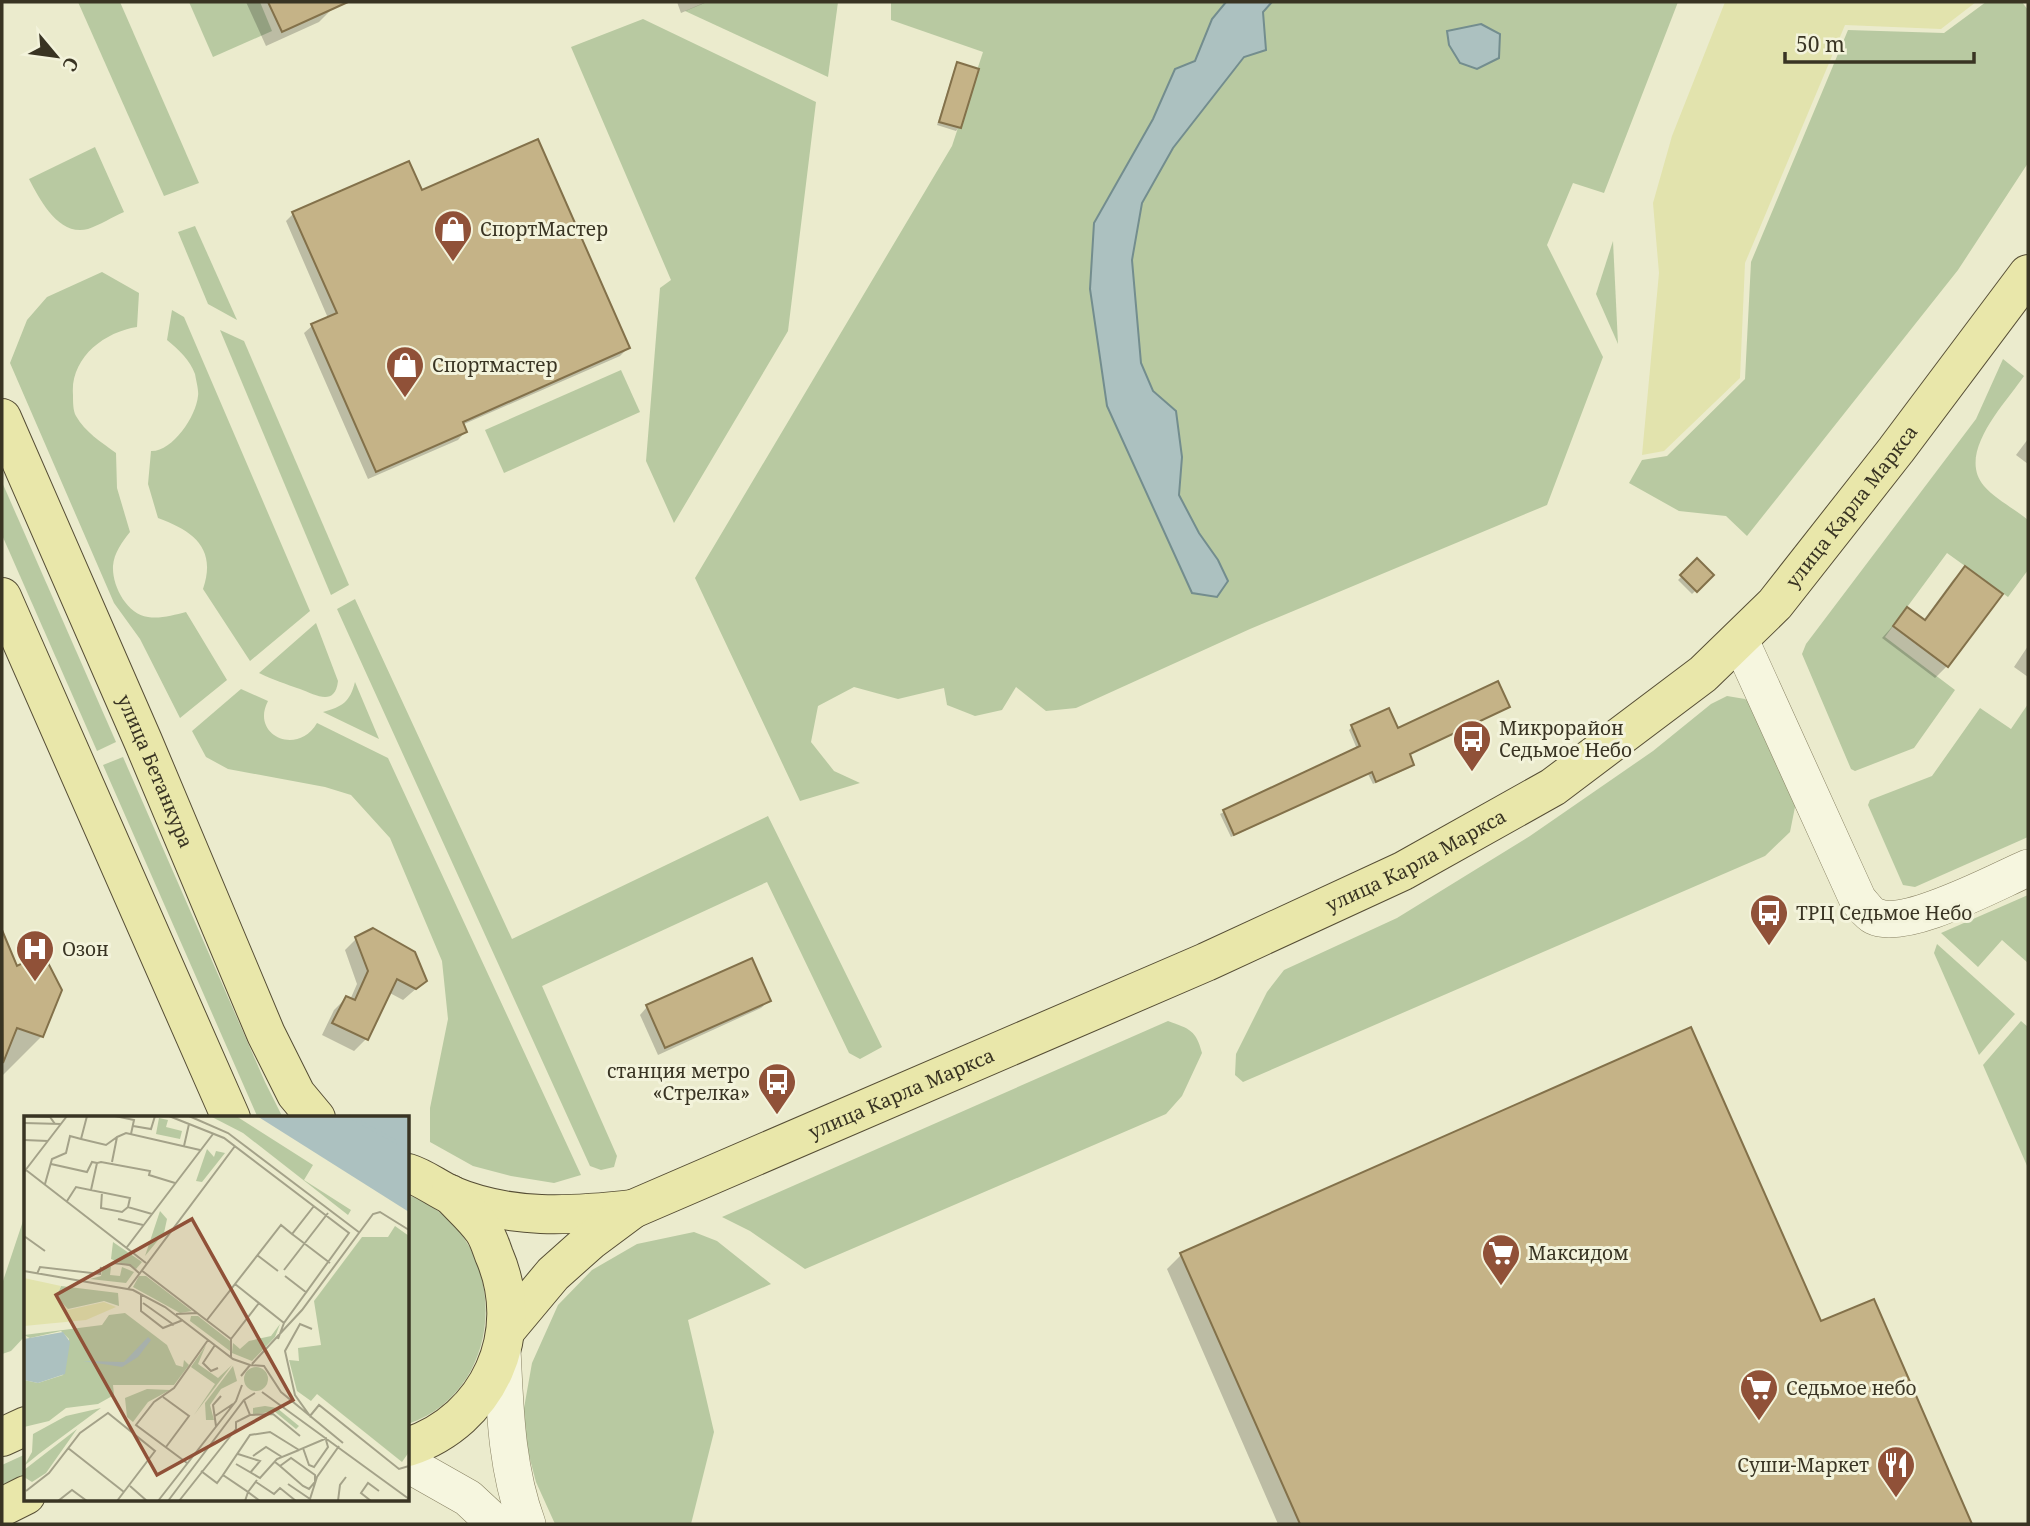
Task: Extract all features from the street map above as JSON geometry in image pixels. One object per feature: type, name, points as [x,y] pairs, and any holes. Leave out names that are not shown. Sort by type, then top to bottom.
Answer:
[{"type":"main road","name":"улица Карла Маркса","points":[[633,1209],[1206,962],[1404,871],[1553,787],[1703,674],[1775,604],[1896,450],[2028,274]]},
{"type":"main road","name":"улица Бетанкура","points":[[2,418],[143,741],[266,1034],[296,1094],[314,1116]]},
{"type":"main road","points":[[2,597],[230,1116]]},
{"type":"main road","points":[[410,1174],[422,1177],[450,1194],[500,1211],[574,1215],[633,1209]]},
{"type":"main road","points":[[450,1194],[484,1231],[504,1278],[504,1339]]},
{"type":"main road","points":[[410,1446],[427,1441],[461,1418],[486,1387],[504,1339],[553,1274],[590,1241],[633,1209]]},
{"type":"main road","points":[[2,1437],[24,1427]]},
{"type":"main road","points":[[2,1507],[24,1496]]},
{"type":"street","points":[[1740,640],[1858,900],[1874,916],[1900,919],[1926,912],[2028,868]]},
{"type":"street","points":[[504,1339],[507,1442],[517,1498],[527,1524]]},
{"type":"street","points":[[410,1465],[468,1498],[496,1524]]},
{"type":"shaded area","points":[[78,2],[120,2],[199,183],[164,196]]},
{"type":"shaded area","points":[[189,2],[260,2],[272,31],[213,57]]},
{"type":"shaded area","points":[[706,2],[838,2],[828,77],[685,11]]},
{"type":"shaded area","points":[[891,2],[1226,2],[1212,19],[1195,61],[1175,70],[1153,119],[1094,222],[1090,289],[1107,406],[1192,593],[1218,560],[1199,533],[1179,495],[1182,457],[1176,411],[1153,391],[1141,363],[1132,260],[1142,203],[1173,148],[1244,57],[1265,50],[1263,12],[1272,2],[1678,2],[1604,193],[1573,183],[1547,245],[1603,357],[1547,505],[1250,629],[1076,708],[1046,711],[1016,687],[1002,710],[975,716],[947,705],[944,688],[898,699],[854,687],[818,706],[811,742],[834,771],[860,783],[800,801],[695,578],[952,146],[983,52],[891,20]]},
{"type":"shaded area","points":[[1226,2],[1272,2],[1263,12],[1266,50],[1244,57],[1173,148],[1142,203],[1132,260],[1141,363],[1153,391],[1176,411],[1182,457],[1179,495],[1228,581],[1217,597],[1192,593],[1107,406],[1090,289],[1094,223],[1153,119],[1175,69],[1195,61],[1212,19]]},
{"type":"shaded area","points":[[1986,2],[2022,2],[2028,10],[2028,163],[1958,270],[1747,536],[1726,516],[1679,511],[1629,483],[1642,460],[1667,456],[1745,379],[1751,262],[1848,30],[1944,33]]},
{"type":"shaded area","points":[[643,19],[816,102],[788,331],[674,523],[646,461],[660,288],[671,280],[571,47]]},
{"type":"shaded area","points":[[1481,24],[1500,34],[1499,58],[1477,69],[1460,63],[1449,45],[1447,31]]},
{"type":"shaded area","points":[[95,147],[124,212],[88,229],[68,228],[52,215],[29,179]]},
{"type":"shaded area","points":[[195,226],[237,320],[208,304],[178,232]]},
{"type":"shaded area","points":[[1613,241],[1618,344],[1596,294]]},
{"type":"shaded area","points":[[102,272],[139,293],[137,327],[101,341],[83,359],[74,382],[73,403],[76,416],[89,432],[116,453],[117,488],[130,532],[115,557],[115,582],[127,605],[140,615],[157,617],[186,612],[227,680],[180,718],[140,639],[114,603],[10,363],[27,320],[47,297]]},
{"type":"shaded area","points":[[172,310],[184,317],[310,611],[250,661],[203,589],[207,562],[199,543],[182,529],[158,518],[148,484],[151,451],[167,446],[182,432],[193,414],[198,396],[193,369],[167,340]]},
{"type":"shaded area","points":[[220,330],[244,341],[349,585],[331,595]]},
{"type":"shaded area","points":[[2003,359],[2024,376],[1986,429],[1979,444],[1977,473],[1989,491],[2028,520],[2028,570],[2008,597],[1947,553],[1885,637],[1955,690],[1914,748],[1855,771],[1851,769],[1802,654],[1806,644],[1976,419]]},
{"type":"shaded area","points":[[621,370],[640,412],[504,473],[485,430]]},
{"type":"shaded area","points":[[2,482],[116,742],[97,751],[2,535]]},
{"type":"shaded area","points":[[355,599],[512,939],[768,816],[882,1047],[860,1059],[849,1053],[767,882],[542,986],[617,1156],[614,1167],[601,1170],[590,1166],[337,609]]},
{"type":"shaded area","points":[[316,623],[338,681],[333,694],[329,697],[318,696],[259,673]]},
{"type":"shaded area","points":[[355,682],[379,739],[323,712],[344,703]]},
{"type":"shaded area","points":[[241,689],[268,701],[264,713],[265,724],[278,738],[298,739],[317,723],[388,758],[581,1175],[554,1183],[511,1176],[473,1166],[430,1142],[430,1108],[448,1019],[442,961],[390,838],[351,795],[325,787],[228,769],[206,757],[192,731]]},
{"type":"shaded area","points":[[1727,696],[1745,699],[1756,707],[1796,802],[1790,832],[1765,856],[1243,1082],[1235,1075],[1236,1054],[1267,992],[1284,970],[1397,918],[1530,836],[1653,751],[1711,704]]},
{"type":"shaded area","points":[[2028,704],[2028,837],[1915,887],[1903,885],[1868,805],[1870,800],[1932,776],[1980,708],[2011,729]]},
{"type":"shaded area","points":[[123,757],[282,1116],[257,1116],[103,765]]},
{"type":"shaded area","points":[[2028,895],[2028,963],[2002,940],[1978,967],[1941,933]]},
{"type":"shaded area","points":[[1937,944],[2015,1014],[1979,1055],[1934,953]]},
{"type":"shaded area","points":[[1168,1021],[1191,1031],[1202,1053],[1182,1096],[1166,1114],[805,1269],[750,1231],[722,1217]]},
{"type":"shaded area","points":[[2021,1021],[2028,1027],[2028,1168],[1983,1065]]},
{"type":"shaded area","points":[[410,1196],[442,1214],[466,1241],[481,1274],[486,1310],[481,1345],[466,1378],[442,1405],[410,1423]]},
{"type":"shaded area","points":[[24,1218],[24,1337],[11,1351],[2,1354],[2,1284]]},
{"type":"shaded area","points":[[694,1232],[717,1241],[771,1284],[688,1320],[714,1432],[691,1524],[555,1524],[536,1482],[521,1425],[532,1363],[558,1305],[592,1270],[637,1244]]},
{"type":"shaded area","points":[[24,1455],[24,1480],[2,1490],[2,1465]]},
{"type":"sand","points":[[1725,2],[1976,2],[1941,29],[1845,25],[1745,263],[1740,378],[1664,451],[1642,455],[1659,273],[1653,203],[1672,136]]},
{"type":"building","points":[[268,2],[348,2],[282,32]]},
{"type":"building","points":[[957,62],[979,69],[961,128],[939,122]]},
{"type":"building","name":"СпортМастер","points":[[538,139],[630,348],[463,422],[467,432],[376,472],[311,324],[337,313],[292,212],[409,161],[422,190]]},
{"type":"building","points":[[1697,558],[1714,575],[1697,592],[1680,575]]},
{"type":"building","points":[[1965,566],[2003,594],[1948,667],[1893,626],[1907,607],[1925,620]]},
{"type":"building","points":[[1498,681],[1510,707],[1410,754],[1414,765],[1376,782],[1372,772],[1234,835],[1223,810],[1360,746],[1351,725],[1389,708],[1398,728]]},
{"type":"building","points":[[373,928],[415,952],[427,981],[416,989],[397,979],[368,1040],[332,1023],[346,996],[355,1000],[368,971],[355,937]]},
{"type":"building","points":[[2,930],[17,966],[43,953],[62,990],[43,1037],[17,1028],[3,1063]]},
{"type":"building","points":[[752,958],[771,1001],[665,1048],[646,1005]]},
{"type":"building","name":"Максидом","points":[[1691,1027],[1821,1321],[1874,1299],[1972,1524],[1300,1524],[1180,1253]]},
{"type":"place","name":"СпортМастер","points":[[453,263]]},
{"type":"place","name":"Спортмастер","points":[[405,399]]},
{"type":"place","name":"Микрорайон Седьмое Небо","points":[[1472,773]]},
{"type":"place","name":"ТРЦ Седьмое Небо","points":[[1769,947]]},
{"type":"place","name":"Озон","points":[[35,983]]},
{"type":"place","name":"станция метро «Стрелка»","points":[[777,1116]]},
{"type":"place","name":"Максидом","points":[[1501,1287]]},
{"type":"place","name":"Седьмое небо","points":[[1759,1422]]},
{"type":"place","name":"Суши-Маркет","points":[[1896,1499]]}]
